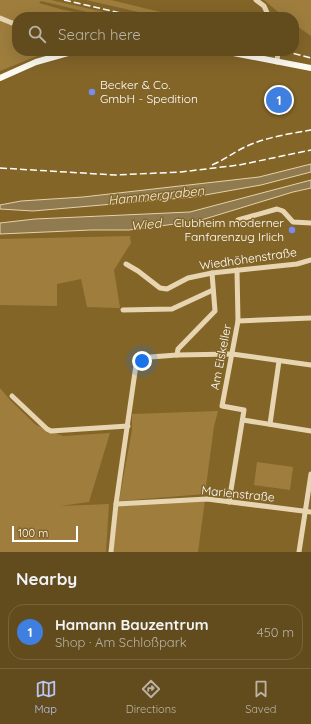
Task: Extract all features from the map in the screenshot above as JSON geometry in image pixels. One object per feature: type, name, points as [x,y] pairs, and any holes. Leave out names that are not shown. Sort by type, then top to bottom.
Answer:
[{"type":"main road","points":[[0,78],[51,56]]},
{"type":"main road","points":[[247,56],[311,68]]},
{"type":"street","points":[[256,0],[264,6],[267,12]]},
{"type":"street","points":[[0,18],[12,23]]},
{"type":"street","points":[[277,62],[278,56]]},
{"type":"street","points":[[238,220],[278,209],[283,211],[293,222],[311,223]]},
{"type":"street","name":"Wiedhöhenstraße","points":[[126,264],[138,271],[160,288],[167,289],[188,278],[212,273],[297,264],[311,260]]},
{"type":"street","name":"Am Eiskeller","points":[[237,270],[238,321],[222,406],[244,410],[243,420]]},
{"type":"street","points":[[177,355],[178,349],[215,311],[212,273]]},
{"type":"street","points":[[122,310],[172,309],[213,290]]},
{"type":"street","points":[[238,321],[311,318]]},
{"type":"street","points":[[111,552],[116,504],[137,358],[177,355],[232,354],[311,365]]},
{"type":"street","points":[[270,424],[279,361]]},
{"type":"street","points":[[12,396],[51,431],[128,426]]},
{"type":"street","points":[[229,502],[243,420],[311,431]]},
{"type":"street","points":[[300,552],[311,474]]},
{"type":"street","name":"Marienstraße","points":[[116,504],[207,499],[311,512]]},
{"type":"shaded area","points":[[0,0],[51,0],[104,12],[87,12],[41,1],[39,3],[74,12],[12,12],[12,56],[37,56],[0,71]]},
{"type":"shaded area","points":[[86,0],[111,0],[160,12],[138,12]]},
{"type":"shaded area","points":[[264,0],[311,0],[311,36],[299,28],[299,12],[278,12]]},
{"type":"shaded area","points":[[130,236],[131,243],[114,270],[120,308],[87,307],[81,279],[57,284],[57,306],[0,305],[0,239]]},
{"type":"shaded area","points":[[0,388],[36,425],[63,436],[110,433],[89,502],[60,506],[109,504],[106,552],[0,552]]},
{"type":"shaded area","points":[[218,411],[214,426],[205,494],[119,501],[132,430],[132,414]]},
{"type":"shaded area","points":[[257,462],[293,467],[290,490],[254,485]]},
{"type":"shaded area","points":[[205,500],[198,552],[113,552],[118,506]]},
{"type":"water","name":"Hammergraben","points":[[311,164],[311,172],[261,185],[194,197],[33,211],[0,209],[0,205],[21,201],[83,197],[259,177]]},
{"type":"water","name":"Wied","points":[[311,180],[311,188],[293,192],[198,221],[129,230],[0,234],[0,223],[35,219],[190,212]]},
{"type":"railway","points":[[64,0],[116,12]]},
{"type":"railway","points":[[299,55],[311,58]]},
{"type":"railway","points":[[212,165],[245,147],[261,141],[278,136],[311,130]]},
{"type":"railway","points":[[0,168],[115,175],[181,172],[239,165],[311,150]]},
{"type":"place","name":"Becker & Co. GmbH - Spedition","points":[[92,92]]},
{"type":"place","name":"Hamann Bauzentrum","points":[[279,100]]},
{"type":"place","name":"Clubheim moderner Fanfarenzug Irlich","points":[[292,230]]}]
